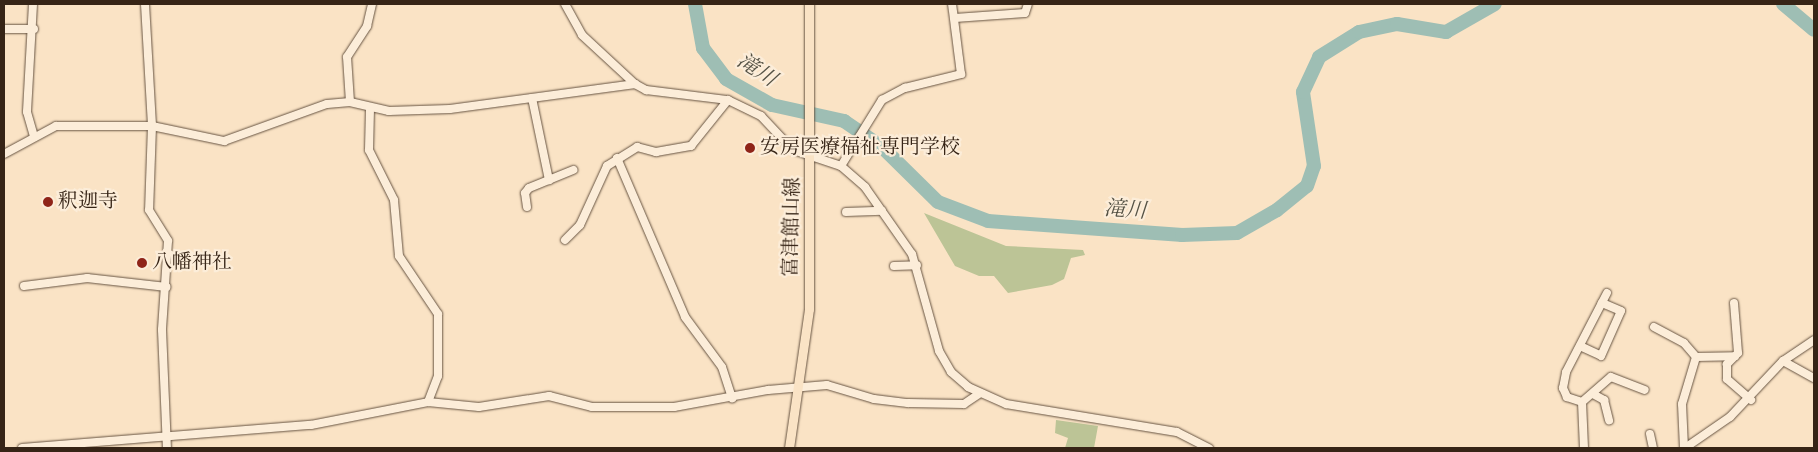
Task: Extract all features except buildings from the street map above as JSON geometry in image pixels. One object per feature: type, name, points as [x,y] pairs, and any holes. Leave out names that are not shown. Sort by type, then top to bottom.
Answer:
[{"type":"main road","name":"富津館山線","points":[[790,448],[800,387],[810,300],[812,158],[810,4]]},
{"type":"street","points":[[33,4],[34,29],[27,112],[34,137]]},
{"type":"street","points":[[146,4],[152,126],[149,210],[168,235],[162,330],[167,448]]},
{"type":"street","points":[[350,102],[347,57],[367,26],[372,4]]},
{"type":"street","points":[[565,4],[582,35],[635,84]]},
{"type":"street","points":[[841,166],[882,100],[905,88],[961,74],[952,4]]},
{"type":"street","points":[[955,18],[1025,13],[1028,4]]},
{"type":"street","points":[[4,29],[34,29]]},
{"type":"street","points":[[4,154],[34,137],[42,130],[75,124],[152,126],[224,141],[306,109],[350,102],[370,109],[450,109],[635,84],[728,100],[761,116],[786,144],[812,158],[841,166],[882,211],[917,265],[944,363],[979,394],[1048,412],[1177,432],[1209,448]]},
{"type":"street","points":[[532,98],[549,180]]},
{"type":"street","points":[[566,240],[580,225],[600,180],[616,158],[637,147],[656,152],[691,146],[728,100]]},
{"type":"street","points":[[370,109],[369,150],[394,200],[399,256],[438,314],[438,376],[428,402]]},
{"type":"street","points":[[616,158],[685,317],[722,366],[732,398]]},
{"type":"street","points":[[527,207],[525,193],[573,170]]},
{"type":"street","points":[[846,212],[882,211]]},
{"type":"street","points":[[894,266],[917,265]]},
{"type":"street","points":[[24,286],[87,278],[166,287]]},
{"type":"street","points":[[1582,402],[1566,397],[1563,388],[1580,346],[1607,293]]},
{"type":"street","points":[[1580,346],[1601,356],[1621,311],[1602,303]]},
{"type":"street","points":[[1734,303],[1735,356],[1727,364],[1727,379],[1751,400]]},
{"type":"street","points":[[1654,327],[1684,342],[1696,356],[1735,356]]},
{"type":"street","points":[[1685,448],[1751,400],[1783,361],[1814,340]]},
{"type":"street","points":[[1685,448],[1682,404],[1696,356]]},
{"type":"street","points":[[1783,361],[1814,378]]},
{"type":"street","points":[[1582,402],[1611,376],[1644,390]]},
{"type":"street","points":[[22,448],[167,439],[311,425],[428,402],[479,406],[549,396],[592,407],[674,406],[800,387],[827,386],[874,399],[908,403],[964,404],[979,394]]},
{"type":"street","points":[[1593,394],[1604,400],[1609,420]]},
{"type":"street","points":[[1582,402],[1584,448]]},
{"type":"street","points":[[1650,434],[1653,448]]},
{"type":"green space","points":[[924,213],[1006,246],[1083,250],[1085,255],[1071,258],[1064,279],[1052,285],[1008,293],[994,276],[979,276],[955,266]]},
{"type":"green space","points":[[1056,420],[1098,426],[1094,448],[1065,448],[1068,438],[1055,433]]},
{"type":"waterway","name":"滝川","points":[[695,4],[703,48],[726,79],[772,105],[844,121],[882,147],[938,202],[988,221],[1182,235],[1237,233],[1277,210],[1307,186],[1314,166],[1303,92],[1319,57],[1359,32],[1397,24],[1446,32],[1495,4]]},
{"type":"waterway","name":"滝川","points":[[1783,4],[1814,30]]},
{"type":"place","name":"安房医療福祉専門学校","points":[[750,148]]},
{"type":"place","name":"釈迦寺","points":[[48,202]]},
{"type":"place","name":"八幡神社","points":[[142,263]]}]
